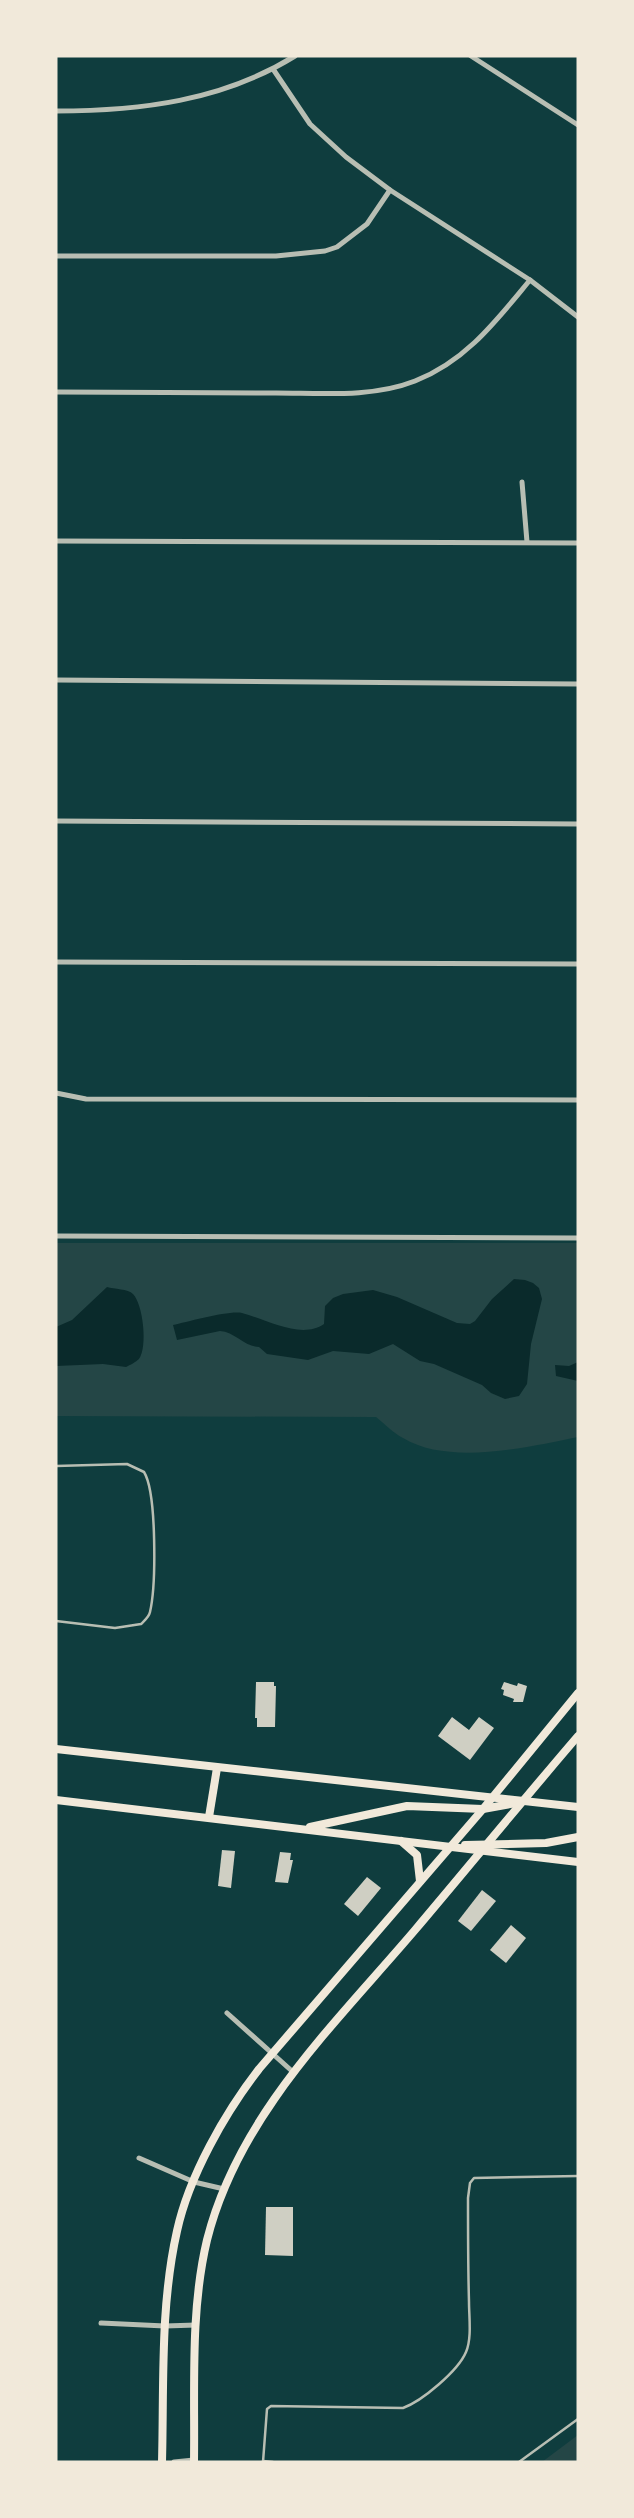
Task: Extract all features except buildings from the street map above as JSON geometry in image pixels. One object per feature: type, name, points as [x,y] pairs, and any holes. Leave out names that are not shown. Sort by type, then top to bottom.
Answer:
[{"type":"main road","points":[[162,2462],[165,2326],[177,2230],[194,2182],[229,2110],[272,2054],[450,1846],[484,1809],[578,1693]]},
{"type":"main road","points":[[194,2461],[196,2325],[207,2239],[224,2189],[244,2145],[293,2072],[578,1736]]},
{"type":"main road","points":[[56,1749],[578,1807]]},
{"type":"main road","points":[[209,1817],[217,1768]]},
{"type":"main road","points":[[56,1800],[400,1839],[578,1862]]},
{"type":"main road","points":[[305,1828],[407,1806],[484,1809],[522,1801]]},
{"type":"main road","points":[[450,1846],[490,1842],[546,1843],[578,1837]]},
{"type":"main road","points":[[400,1839],[418,1855],[420,1881]]},
{"type":"street","points":[[56,111],[144,107],[176,103],[221,91],[273,69],[295,56]]},
{"type":"street","points":[[472,56],[578,124]]},
{"type":"street","points":[[273,69],[310,124],[346,157],[390,190],[530,280],[578,317]]},
{"type":"street","points":[[56,256],[276,256],[325,251],[337,247],[367,224],[390,190]]},
{"type":"street","points":[[56,392],[332,393],[383,389],[414,382],[469,350],[486,334],[530,280]]},
{"type":"street","points":[[522,482],[527,542]]},
{"type":"street","points":[[56,541],[578,543]]},
{"type":"street","points":[[56,680],[578,684]]},
{"type":"street","points":[[56,821],[578,824]]},
{"type":"street","points":[[56,962],[578,964]]},
{"type":"street","points":[[56,1093],[86,1099],[106,1100],[578,1100]]},
{"type":"street","points":[[56,1236],[578,1238]]},
{"type":"street","points":[[227,2013],[293,2072]]},
{"type":"street","points":[[139,2158],[194,2182],[224,2189]]},
{"type":"street","points":[[101,2323],[165,2326],[196,2325]]},
{"type":"street","points":[[174,2462],[194,2461]]},
{"type":"lane","points":[[56,1466],[128,1464],[144,1472],[151,1492],[153,1584],[150,1613],[141,1624],[115,1628],[56,1621]]},
{"type":"lane","points":[[273,2462],[263,2462],[267,2409],[271,2406],[404,2408],[416,2403],[425,2396],[460,2361],[466,2351],[469,2326],[468,2198],[474,2178],[578,2176]]},
{"type":"lane","points":[[520,2462],[578,2419]]},
{"type":"shaded area","points":[[56,1243],[578,1243],[578,1437],[513,1449],[466,1453],[443,1451],[422,1446],[399,1436],[376,1417],[56,1416]]},
{"type":"shaded area","points":[[514,1279],[533,1283],[539,1288],[542,1299],[531,1344],[527,1384],[519,1396],[505,1399],[491,1393],[482,1385],[434,1364],[420,1361],[393,1344],[369,1354],[333,1351],[308,1360],[267,1354],[259,1347],[249,1345],[230,1334],[220,1331],[177,1340],[173,1325],[219,1315],[242,1313],[283,1327],[305,1330],[324,1324],[325,1306],[333,1298],[343,1294],[373,1290],[397,1297],[457,1323],[470,1324],[475,1321],[492,1299]]},
{"type":"shaded area","points":[[107,1287],[128,1291],[136,1299],[142,1316],[144,1336],[142,1353],[139,1359],[126,1367],[103,1364],[56,1366],[56,1327],[72,1320]]},
{"type":"shaded area","points":[[578,1362],[578,1381],[556,1376],[555,1365],[569,1366]]},
{"type":"shaded area","points":[[578,2435],[578,2462],[542,2462]]}]
